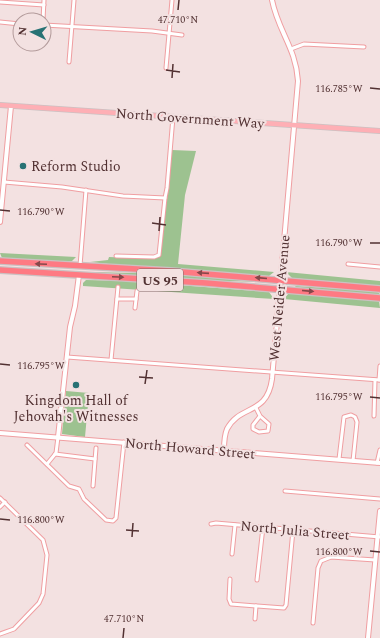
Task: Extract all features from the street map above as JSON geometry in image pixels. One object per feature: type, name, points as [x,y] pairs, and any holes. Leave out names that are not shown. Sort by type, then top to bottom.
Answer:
[{"type":"highway","name":"US 95","points":[[0,261],[109,267],[380,289]]},
{"type":"highway","points":[[46,273],[76,270],[80,266]]},
{"type":"highway","points":[[79,275],[82,270],[103,269],[109,267]]},
{"type":"highway","name":"US 95","points":[[0,270],[378,297]]},
{"type":"main road","name":"North Government Way","points":[[0,105],[380,131]]},
{"type":"street","points":[[43,12],[44,0]]},
{"type":"street","points":[[69,62],[74,0]]},
{"type":"street","points":[[166,68],[172,0]]},
{"type":"street","name":"West Neider Avenue","points":[[224,450],[225,436],[232,422],[244,413],[256,408],[265,400],[268,394],[273,372],[298,81],[296,60],[276,18],[272,0]]},
{"type":"street","points":[[0,2],[44,5]]},
{"type":"street","points":[[0,22],[12,23]]},
{"type":"street","points":[[52,26],[133,30],[182,35]]},
{"type":"street","points":[[291,49],[304,44],[364,47]]},
{"type":"street","points":[[0,222],[11,106]]},
{"type":"street","points":[[116,256],[154,257],[159,255],[164,198],[168,188],[173,117]]},
{"type":"street","points":[[4,182],[86,190],[123,196],[164,198]]},
{"type":"street","points":[[80,266],[86,190]]},
{"type":"street","points":[[348,264],[380,267]]},
{"type":"street","points":[[47,464],[55,454],[58,445],[67,357],[79,275]]},
{"type":"street","points":[[111,360],[118,287]]},
{"type":"street","points":[[135,308],[137,291]]},
{"type":"street","points":[[117,299],[136,299]]},
{"type":"street","points":[[67,357],[378,380]]},
{"type":"street","points":[[374,416],[380,366]]},
{"type":"street","points":[[256,408],[260,416],[269,424],[268,431],[259,432],[253,430],[253,425],[260,416]]},
{"type":"street","points":[[338,459],[342,423],[344,417],[351,414],[355,417],[357,422],[354,460]]},
{"type":"street","name":"North Howard Street","points":[[0,433],[378,463]]},
{"type":"street","points":[[27,445],[69,486],[79,489],[84,498],[106,520],[113,520],[116,518],[124,442]]},
{"type":"street","points":[[93,486],[96,448]]},
{"type":"street","points":[[378,463],[380,450]]},
{"type":"street","points":[[55,454],[95,459]]},
{"type":"street","points":[[285,491],[380,499]]},
{"type":"street","points":[[0,498],[43,540],[47,555],[43,594],[39,603],[14,629],[0,634]]},
{"type":"street","points":[[0,507],[5,502]]},
{"type":"street","points":[[368,638],[379,537],[380,511]]},
{"type":"street","name":"North Julia Street","points":[[211,524],[379,537]]},
{"type":"street","points":[[232,554],[235,525]]},
{"type":"street","points":[[257,580],[262,527]]},
{"type":"street","points":[[230,579],[230,603],[284,608],[286,605],[293,530]]},
{"type":"street","points":[[313,623],[318,568],[323,560],[331,557],[376,560]]},
{"type":"street","points":[[255,619],[256,606]]},
{"type":"green space","points":[[172,150],[196,151],[185,195],[178,264],[274,272],[269,276],[90,262],[108,260],[109,257],[154,259],[160,256]]},
{"type":"green space","points":[[0,253],[76,257],[72,261],[62,262],[2,258]]},
{"type":"green space","points":[[286,272],[380,281],[380,286],[292,278]]},
{"type":"green space","points":[[92,273],[172,274],[266,282],[183,280]]},
{"type":"green space","points":[[86,280],[126,281],[269,292],[274,299],[83,286],[83,283]]},
{"type":"green space","points":[[295,286],[376,291],[380,294],[362,295],[297,289]]},
{"type":"green space","points":[[289,293],[379,301],[380,308],[284,299]]},
{"type":"green space","points":[[66,391],[89,393],[85,437],[62,434]]},
{"type":"place","name":"Reform Studio","points":[[23,166]]},
{"type":"place","name":"Kingdom Hall of Jehovah's Witnesses","points":[[76,385]]}]
